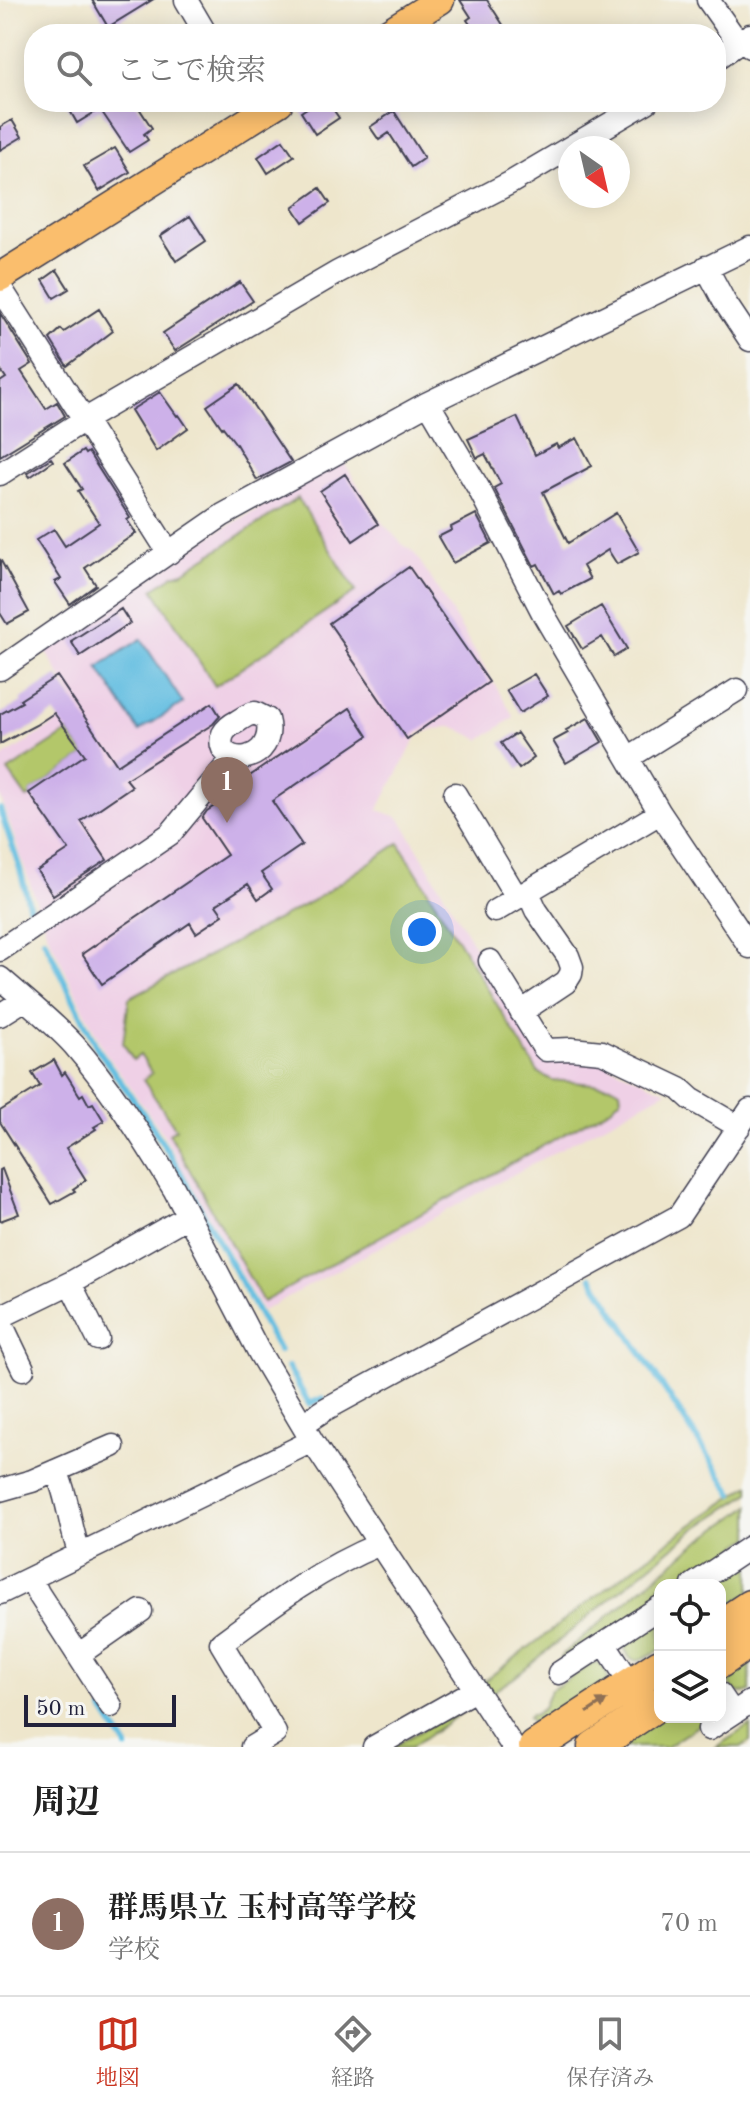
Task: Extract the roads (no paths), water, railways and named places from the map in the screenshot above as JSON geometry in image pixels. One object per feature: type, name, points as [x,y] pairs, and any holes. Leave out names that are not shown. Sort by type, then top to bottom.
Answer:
[{"type":"highway","points":[[726,1622],[750,1606]]},
{"type":"highway","points":[[726,1658],[750,1641]]},
{"type":"highway","points":[[535,1747],[654,1669]]},
{"type":"highway","points":[[594,1747],[654,1707]]},
{"type":"main road","points":[[402,24],[440,0]]},
{"type":"main road","points":[[0,277],[247,112]]},
{"type":"street","points":[[186,0],[200,24]]},
{"type":"street","points":[[708,0],[725,24]]},
{"type":"street","points":[[726,26],[732,34],[747,41]]},
{"type":"street","points":[[726,53],[747,41]]},
{"type":"street","points":[[0,474],[84,420],[338,272],[510,183],[630,112]]},
{"type":"street","points":[[0,669],[223,515],[426,404],[750,247]]},
{"type":"street","points":[[706,267],[750,340]]},
{"type":"street","points":[[0,287],[169,553]]},
{"type":"street","points":[[426,404],[479,489],[544,615],[660,813],[750,947]]},
{"type":"street","points":[[628,758],[737,690]]},
{"type":"street","points":[[0,950],[170,834],[233,758]]},
{"type":"street","points":[[455,794],[522,895],[568,956],[572,967],[566,982],[521,1012]]},
{"type":"street","points":[[495,911],[660,813]]},
{"type":"street","points":[[0,1593],[80,1554],[307,1432],[324,1410],[679,1216],[744,1118],[691,1099],[680,1089],[602,1052],[546,1050],[490,961]]},
{"type":"street","points":[[0,978],[72,1043],[160,1166],[259,1352],[307,1432],[513,1747]]},
{"type":"street","points":[[0,1015],[24,1000]]},
{"type":"street","points":[[23,1369],[0,1319],[188,1216]]},
{"type":"street","points":[[70,1283],[98,1339]]},
{"type":"street","points":[[0,1490],[32,1481],[113,1446]]},
{"type":"street","points":[[56,1471],[66,1494],[72,1534],[80,1554]]},
{"type":"street","points":[[252,1747],[275,1733],[221,1643],[320,1573],[349,1556],[380,1544]]},
{"type":"street","points":[[702,1579],[750,1547]]},
{"type":"street","points":[[31,1578],[111,1706]]},
{"type":"street","points":[[78,1655],[141,1611]]},
{"type":"street","points":[[559,1673],[654,1611]]},
{"type":"street","points":[[605,1644],[631,1684]]},
{"type":"street","points":[[374,1747],[475,1690]]},
{"type":"street","points":[[709,1729],[734,1703]]},
{"type":"water","points":[[141,639],[183,703],[139,731],[98,667]]},
{"type":"waterway","points":[[0,809],[31,913]]},
{"type":"waterway","points":[[44,939],[97,1048],[178,1168],[279,1351]]},
{"type":"waterway","points":[[592,1278],[733,1494]]},
{"type":"waterway","points":[[288,1367],[309,1404],[323,1398]]},
{"type":"waterway","points":[[103,1710],[127,1747]]},
{"type":"place","name":"群馬県立 玉村高等学校","points":[[227,823]]}]
